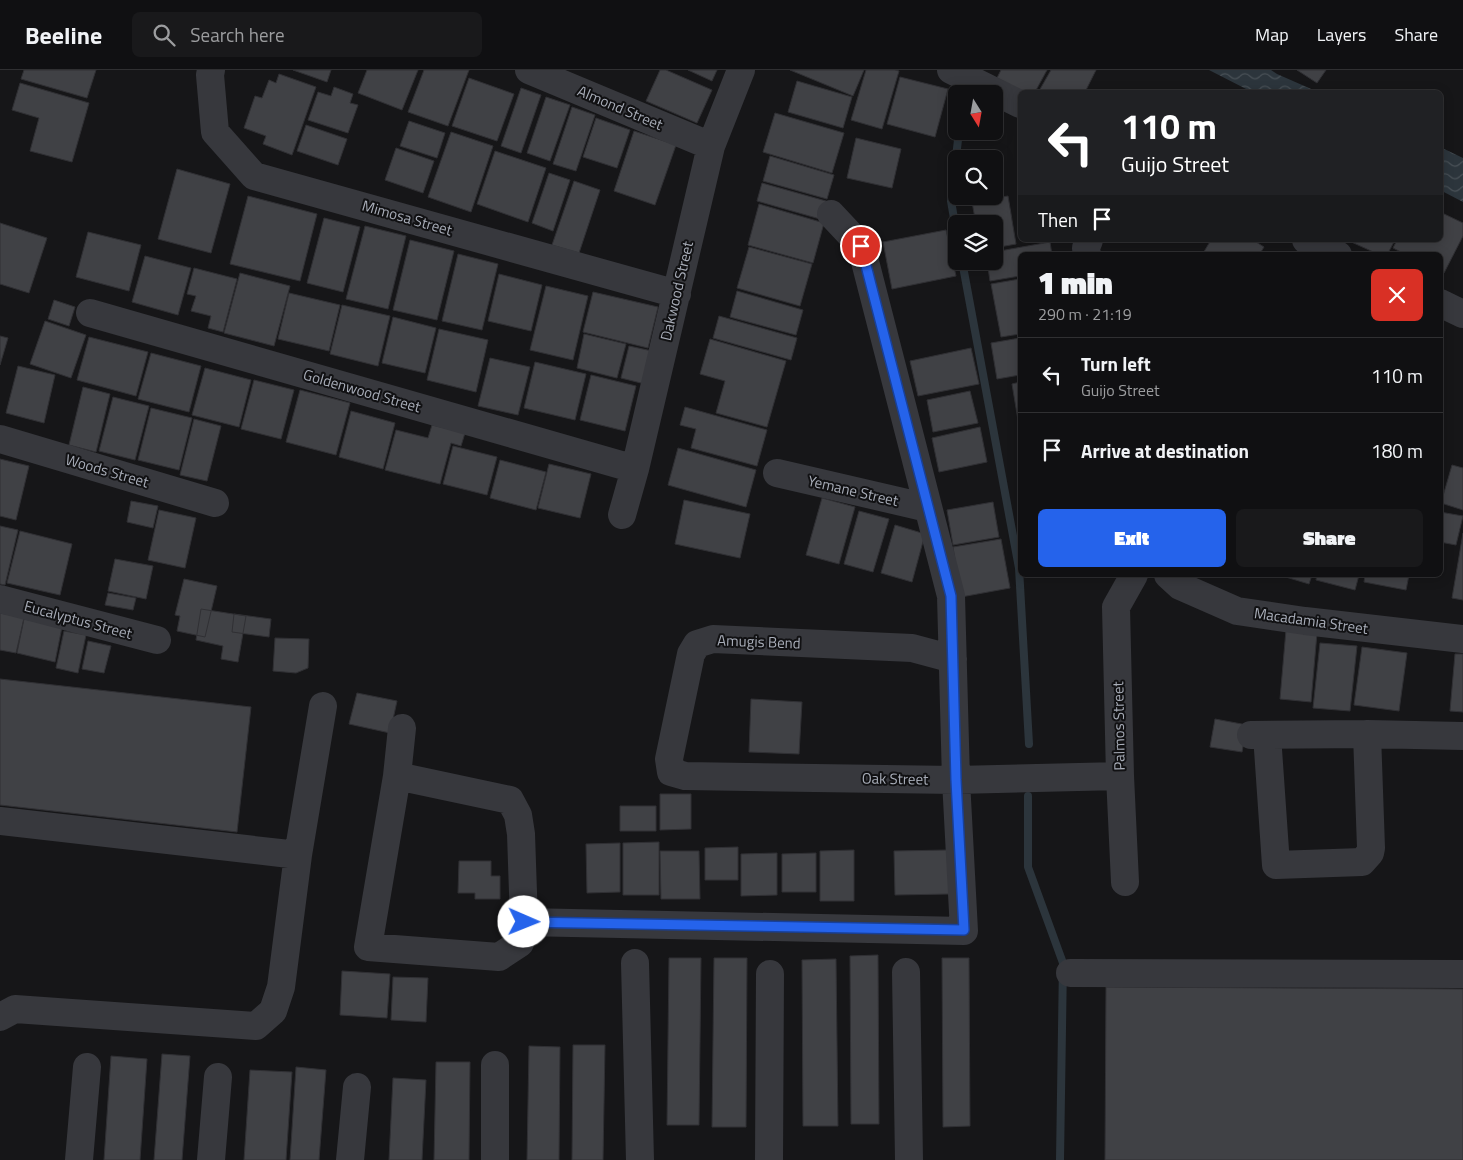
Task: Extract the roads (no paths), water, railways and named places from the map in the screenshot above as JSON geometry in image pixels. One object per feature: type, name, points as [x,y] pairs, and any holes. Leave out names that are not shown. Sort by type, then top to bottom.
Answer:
[{"type":"street","name":"Mimosa Street","points":[[211,70],[215,132],[254,176],[677,294]]},
{"type":"street","name":"Almond Street","points":[[528,70],[711,146]]},
{"type":"street","name":"Dakwood Street","points":[[622,515],[677,294],[711,146],[741,70]]},
{"type":"street","points":[[958,74],[1018,103]]},
{"type":"street","points":[[524,922],[964,930],[956,780],[951,596],[861,246],[831,214]]},
{"type":"street","points":[[1310,242],[1332,252]]},
{"type":"street","points":[[1443,304],[1463,314]]},
{"type":"street","name":"Goldenwood Street","points":[[90,313],[635,468]]},
{"type":"street","name":"Woods Street","points":[[0,439],[215,503]]},
{"type":"street","name":"Yemane Street","points":[[777,473],[928,508]]},
{"type":"street","name":"Palmos Street","points":[[1125,882],[1120,776],[1116,607],[1133,577]]},
{"type":"street","name":"Macadamia Street","points":[[1170,577],[1180,586],[1237,610],[1305,621],[1463,639]]},
{"type":"street","name":"Eucalyptus Street","points":[[0,599],[157,640]]},
{"type":"street","name":"Amugis Bend","points":[[671,772],[669,759],[691,654],[696,644],[713,639],[912,648],[953,659]]},
{"type":"street","points":[[0,1017],[14,1009],[256,1026],[273,1011],[281,987],[298,855],[323,706]]},
{"type":"street","points":[[397,776],[510,800],[518,815],[521,834],[524,922],[520,943],[499,957],[368,947],[397,776],[402,728]]},
{"type":"street","points":[[1367,734],[1371,848],[1367,858],[1362,862],[1276,865],[1259,735],[1367,734],[1463,736]]},
{"type":"street","name":"Oak Street","points":[[671,772],[685,776],[956,780],[1120,776]]},
{"type":"street","points":[[0,821],[298,855]]},
{"type":"street","points":[[635,963],[640,1160],[650,1160]]},
{"type":"street","points":[[906,972],[909,1160]]},
{"type":"street","points":[[1070,973],[1463,974]]},
{"type":"street","points":[[770,974],[770,1160]]},
{"type":"street","points":[[495,1065],[495,1160]]},
{"type":"street","points":[[79,1160],[86,1067]]},
{"type":"street","points":[[211,1160],[218,1077]]},
{"type":"street","points":[[350,1160],[357,1087]]},
{"type":"water","points":[[1209,70],[1271,70],[1313,90],[1248,90]]},
{"type":"water","points":[[1443,148],[1463,158],[1463,202],[1443,192]]},
{"type":"waterway","points":[[953,215],[951,201],[958,140]]},
{"type":"waterway","points":[[964,270],[1018,563]]},
{"type":"waterway","points":[[1020,577],[1029,744]]},
{"type":"waterway","points":[[1028,796],[1028,867],[1063,963],[1060,1160]]}]
